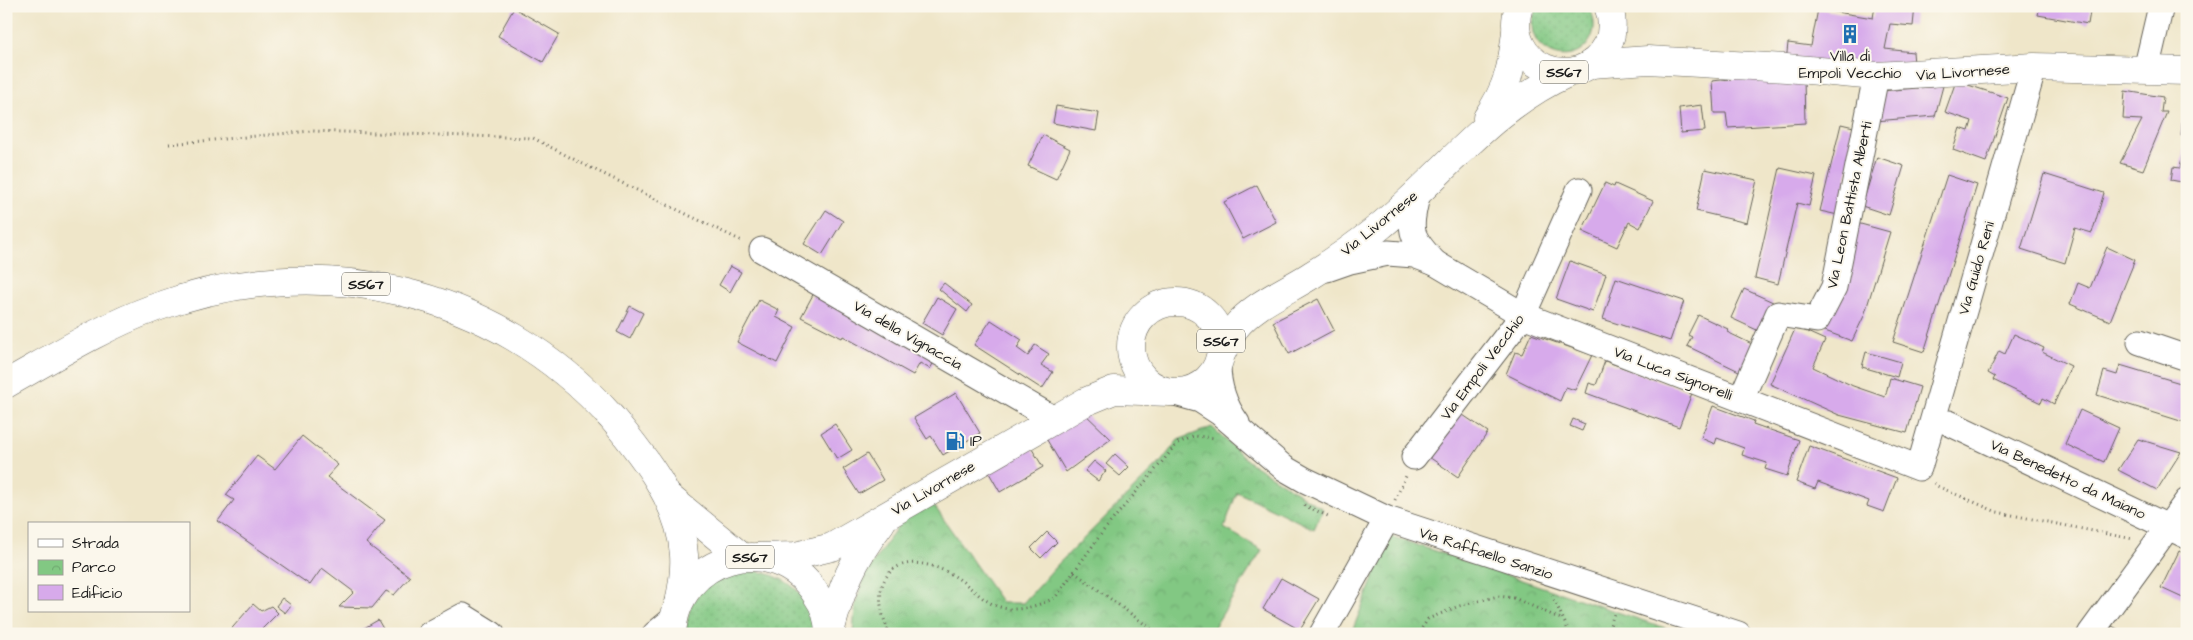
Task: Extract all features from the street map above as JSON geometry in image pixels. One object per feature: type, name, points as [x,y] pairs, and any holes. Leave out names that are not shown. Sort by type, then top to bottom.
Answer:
[{"type":"main road","name":"Via Livornese","points":[[1085,402],[1105,382],[1143,315],[1154,307],[1173,302],[1223,310],[1246,308],[1270,299],[1310,276],[1378,228],[1418,193],[1477,134],[1528,93],[1579,68],[1602,54],[1610,40],[1612,24],[1608,6]]},
{"type":"main road","name":"Via Livornese","points":[[1518,19],[1520,46],[1528,57],[1540,66],[1553,72],[1648,60],[1786,68],[1876,76],[1916,76],[1962,70],[2034,67],[2187,71]]},
{"type":"main road","name":"Via Livornese","points":[[1477,134],[1495,107],[1507,83],[1512,63],[1518,19]]},
{"type":"main road","name":"SS67","points":[[6,384],[105,329],[153,308],[196,294],[240,285],[297,280],[332,280],[390,288],[445,304],[494,326],[533,348],[569,377],[601,407],[643,458],[668,496],[680,530],[684,552],[685,568],[670,621]]},
{"type":"main road","name":"Via Livornese","points":[[670,621],[689,585],[706,570],[727,560],[750,557],[795,556],[814,553],[832,547],[1054,419],[1085,402],[1114,390],[1173,393],[1189,391],[1201,385],[1211,376],[1234,329],[1270,299]]},
{"type":"main road","name":"SS67","points":[[1193,305],[1206,313],[1216,325],[1221,339],[1220,360]]},
{"type":"main road","points":[[1131,339],[1131,353],[1135,368],[1144,380],[1156,388],[1173,393]]},
{"type":"main road","name":"SS67","points":[[668,496],[750,557]]},
{"type":"main road","name":"Via Livornese","points":[[829,634],[841,593],[852,566],[886,515]]},
{"type":"main road","name":"Via Livornese","points":[[750,557],[773,560],[788,566],[801,575],[820,599],[826,614],[829,634]]},
{"type":"street","points":[[2146,70],[2160,6]]},
{"type":"street","name":"Via Guido Reni","points":[[1919,468],[2034,67]]},
{"type":"street","name":"Via Leon Battista Alberti","points":[[1741,400],[1778,314],[1817,320],[1834,287],[1876,76]]},
{"type":"street","name":"Via Empoli Vecchio","points":[[1414,457],[1523,315],[1579,190]]},
{"type":"street","points":[[1418,193],[1412,215],[1412,235],[1417,245],[1435,263]]},
{"type":"street","name":"Via della Vignaccia","points":[[762,250],[1054,419]]},
{"type":"street","points":[[1310,276],[1350,261],[1388,253],[1414,255],[1435,263]]},
{"type":"street","name":"Via Luca Signorelli","points":[[1435,263],[1523,315],[1919,468]]},
{"type":"street","points":[[2140,342],[2187,358]]},
{"type":"street","name":"Via Raffaello Sanzio","points":[[1220,360],[1220,390],[1230,414],[1249,438]]},
{"type":"street","name":"Via Raffaello Sanzio","points":[[1173,393],[1200,400],[1220,413],[1284,468],[1387,519],[1738,634]]},
{"type":"street","name":"Via Benedetto da Maiano","points":[[1949,423],[2177,531]]},
{"type":"street","points":[[2090,634],[2151,550],[2177,531],[2187,501]]},
{"type":"street","points":[[1322,634],[1387,519]]},
{"type":"street","points":[[430,634],[463,616],[492,634]]},
{"type":"path","points":[[169,144],[311,131],[533,138],[581,164],[762,250]]},
{"type":"path","points":[[890,634],[882,611],[881,589],[885,578],[893,568],[903,564],[918,563],[938,569],[957,578],[1000,607],[1014,609],[1029,607],[1055,598],[1104,530],[1178,443],[1195,436],[1216,438],[1221,442]]},
{"type":"path","points":[[1387,519],[1414,457]]},
{"type":"path","points":[[1919,468],[1937,486],[1998,512],[2132,539],[2151,550]]},
{"type":"path","points":[[1298,501],[1338,521]]},
{"type":"path","points":[[1074,572],[1158,634]]},
{"type":"path","points":[[1543,592],[1552,595],[1570,634]]},
{"type":"path","points":[[1422,628],[1428,619],[1459,606],[1498,596],[1514,598],[1562,619]]},
{"type":"path","points":[[1607,634],[1615,611]]},
{"type":"green space","points":[[1538,6],[1588,6],[1592,13],[1594,28],[1592,36],[1584,48],[1573,55],[1561,56],[1549,52],[1540,45],[1534,34],[1532,21]]},
{"type":"green space","points":[[1212,427],[1249,462],[1323,509],[1314,529],[1237,492],[1224,528],[1262,550],[1210,634],[853,634],[855,605],[865,575],[901,521],[933,504],[1002,603],[1023,603],[1058,564],[1160,463],[1178,440]]},
{"type":"green space","points":[[1390,536],[1683,634],[1351,634]]},
{"type":"green space","points":[[746,570],[772,575],[794,588],[810,607],[816,634],[685,634],[691,606],[701,592],[721,578]]},
{"type":"building","name":"Villa di Empoli Vecchio","points":[[1875,6],[1915,6],[1913,26],[1890,24],[1885,49],[1913,52],[1914,64],[1786,62],[1788,43],[1811,46],[1818,9],[1873,18]]},
{"type":"building","points":[[2040,6],[2091,6],[2088,24],[2038,15]]},
{"type":"building","points":[[514,8],[559,34],[543,62],[498,36]]},
{"type":"building","points":[[1749,77],[1804,78],[1805,123],[1728,128],[1726,113],[1714,113],[1712,81]]},
{"type":"building","points":[[1956,81],[2008,98],[1986,162],[1953,150],[1960,128],[1969,131],[1972,121],[1945,112]]},
{"type":"building","points":[[1943,86],[1935,116],[1875,121],[1881,91]]},
{"type":"building","points":[[2125,91],[2163,97],[2161,112],[2167,112],[2143,170],[2120,163],[2142,120],[2123,119]]},
{"type":"building","points":[[1702,105],[1705,131],[1681,133],[1679,108]]},
{"type":"building","points":[[1056,106],[1099,113],[1096,131],[1053,123]]},
{"type":"building","points":[[2182,122],[2187,122],[2187,137],[2181,136]]},
{"type":"building","points":[[1841,124],[1858,128],[1838,215],[1820,211]]},
{"type":"building","points":[[1043,135],[1070,149],[1056,179],[1028,166]]},
{"type":"building","points":[[2185,141],[2187,141],[2187,183],[2171,180],[2173,167],[2180,168]]},
{"type":"building","points":[[1877,157],[1904,166],[1889,215],[1862,206]]},
{"type":"building","points":[[1780,168],[1816,176],[1809,206],[1797,203],[1778,284],[1755,278]]},
{"type":"building","points":[[1705,169],[1757,180],[1747,223],[1696,211]]},
{"type":"building","points":[[2044,174],[2104,193],[2092,233],[2075,228],[2065,263],[2021,249]]},
{"type":"building","points":[[1947,175],[1977,185],[1924,352],[1893,342]]},
{"type":"building","points":[[1605,183],[1614,187],[1615,184],[1653,201],[1640,228],[1629,222],[1617,247],[1582,231]]},
{"type":"building","points":[[1257,185],[1276,222],[1243,239],[1224,202]]},
{"type":"building","points":[[826,210],[843,221],[822,255],[804,244]]},
{"type":"building","points":[[1857,223],[1890,232],[1864,316],[1852,341],[1825,331]]},
{"type":"building","points":[[2107,247],[2135,260],[2110,321],[2070,304],[2078,283],[2090,288]]},
{"type":"building","points":[[1570,261],[1606,274],[1593,312],[1556,299]]},
{"type":"building","points":[[730,266],[741,272],[730,292],[719,285]]},
{"type":"building","points":[[1616,278],[1684,301],[1670,341],[1603,319]]},
{"type":"building","points":[[944,283],[972,305],[967,312],[939,289]]},
{"type":"building","points":[[816,289],[937,357],[930,369],[920,363],[913,375],[843,336],[842,338],[801,317]]},
{"type":"building","points":[[1744,289],[1773,302],[1759,331],[1731,318]]},
{"type":"building","points":[[937,297],[957,309],[942,335],[922,323]]},
{"type":"building","points":[[1318,299],[1334,330],[1289,354],[1273,322]]},
{"type":"building","points":[[759,300],[779,310],[776,317],[795,327],[777,363],[737,342]]},
{"type":"building","points":[[630,306],[643,313],[630,339],[617,332]]},
{"type":"building","points":[[1698,315],[1728,329],[1727,332],[1754,345],[1741,372],[1687,346],[1692,337],[1688,335]]},
{"type":"building","points":[[991,320],[1022,340],[1017,348],[1028,356],[1035,345],[1049,354],[1041,365],[1053,372],[1042,389],[974,345]]},
{"type":"building","points":[[1796,327],[1825,340],[1813,367],[1853,386],[1885,397],[1890,378],[1920,387],[1907,433],[1839,415],[1770,384]]},
{"type":"building","points":[[1531,334],[1592,355],[1575,390],[1566,387],[1560,401],[1506,374],[1515,352],[1522,354]]},
{"type":"building","points":[[2014,334],[2044,348],[2042,352],[2071,366],[2054,404],[2043,398],[2041,403],[1993,380],[1995,377],[1988,373],[1999,351],[2005,354]]},
{"type":"building","points":[[1866,352],[1901,362],[1897,377],[1862,367]]},
{"type":"building","points":[[1605,361],[1692,393],[1679,427],[1586,393],[1589,383],[1596,385]]},
{"type":"building","points":[[2120,365],[2187,385],[2187,423],[2097,395],[2104,371],[2117,375]]},
{"type":"building","points":[[956,393],[980,433],[943,455],[931,436],[927,439],[914,418]]},
{"type":"building","points":[[1713,406],[1754,421],[1753,424],[1799,440],[1787,476],[1765,469],[1767,463],[1742,455],[1744,448],[1717,438],[1715,444],[1701,438]]},
{"type":"building","points":[[1081,410],[1111,439],[1066,472],[1044,435]]},
{"type":"building","points":[[2080,410],[2119,428],[2104,462],[2065,444]]},
{"type":"building","points":[[1460,413],[1488,432],[1458,477],[1429,457]]},
{"type":"building","points":[[1573,419],[1585,424],[1582,431],[1570,426]]},
{"type":"building","points":[[835,424],[852,450],[837,459],[821,433]]},
{"type":"building","points":[[302,436],[338,465],[327,477],[385,520],[366,543],[410,577],[394,595],[386,591],[372,608],[339,607],[354,592],[322,568],[310,585],[218,521],[234,500],[226,495],[257,456],[275,469]]},
{"type":"building","points":[[2138,439],[2181,452],[2157,490],[2118,470]]},
{"type":"building","points":[[1027,441],[1043,467],[1000,492],[985,466]]},
{"type":"building","points":[[1809,446],[1897,478],[1884,512],[1867,506],[1869,501],[1818,482],[1815,489],[1796,482]]},
{"type":"building","points":[[867,454],[883,480],[859,494],[843,469]]},
{"type":"building","points":[[1115,454],[1129,467],[1120,476],[1106,464]]},
{"type":"building","points":[[1094,461],[1106,471],[1098,481],[1085,471]]},
{"type":"building","points":[[1047,532],[1057,542],[1041,558],[1031,548]]},
{"type":"building","points":[[2179,551],[2187,555],[2187,600],[2161,588]]},
{"type":"building","points":[[1281,578],[1319,599],[1300,630],[1263,609]]},
{"type":"building","points":[[282,598],[291,605],[285,613],[276,606]]},
{"type":"building","points":[[253,604],[261,611],[271,606],[278,613],[257,634],[227,634]]},
{"type":"building","points":[[378,620],[386,634],[354,634]]},
{"type":"building","points":[[2112,626],[2127,634],[2109,634]]},
{"type":"place","name":"Villa di Empoli Vecchio","points":[[1850,34]]},
{"type":"place","name":"IP","points":[[955,441]]}]
